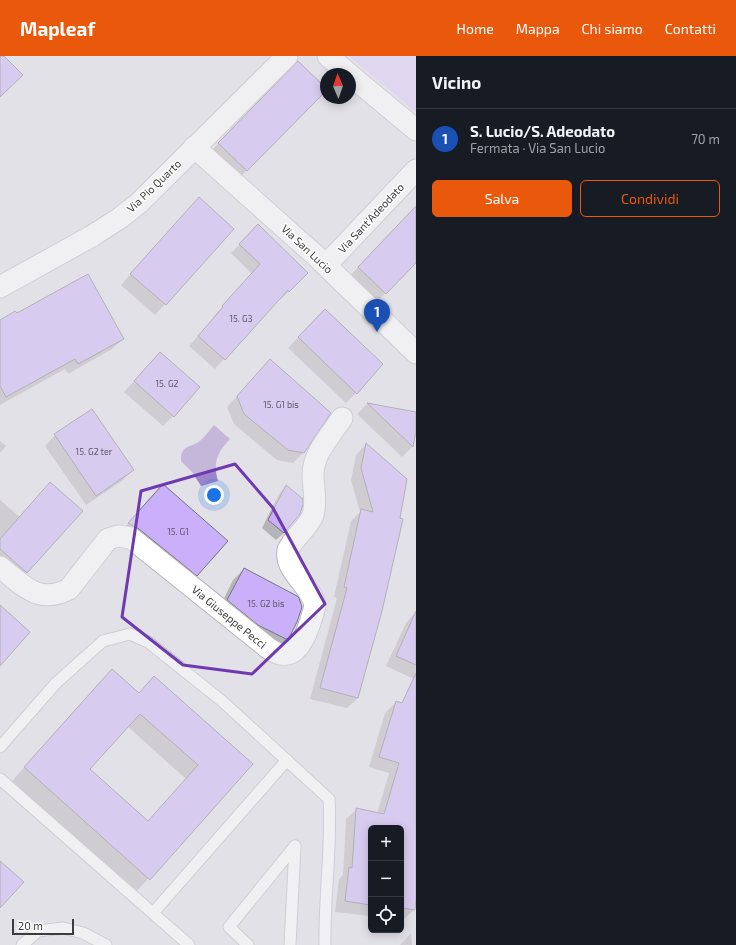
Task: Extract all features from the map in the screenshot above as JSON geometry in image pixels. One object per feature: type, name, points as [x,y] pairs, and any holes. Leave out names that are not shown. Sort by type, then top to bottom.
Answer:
[{"type":"street","name":"Via Pio Quarto","points":[[0,287],[92,236],[120,218],[139,203],[194,146],[287,56]]},
{"type":"street","points":[[328,56],[343,68]]},
{"type":"street","points":[[356,79],[416,130]]},
{"type":"street","name":"Via San Lucio","points":[[194,146],[326,265],[416,354]]},
{"type":"street","name":"Via Sant'Adeodato","points":[[326,265],[416,170]]},
{"type":"street","name":"Via Giuseppe Pecci","points":[[0,566],[31,591],[51,595],[69,589],[108,539],[118,536],[131,538],[268,648],[278,654],[290,653],[297,649],[305,638],[315,605],[309,592],[290,564],[288,550],[312,516],[314,508],[314,464],[318,453],[342,418]]},
{"type":"lane","points":[[0,748],[56,683],[103,640],[130,634],[148,642],[222,701],[329,799],[330,817],[324,916],[325,945]]},
{"type":"lane","points":[[153,913],[287,760]]},
{"type":"lane","points":[[0,779],[189,945]]},
{"type":"lane","points":[[248,945],[229,927],[295,846],[290,945]]},
{"type":"lane","points":[[22,945],[38,931],[63,928],[83,933],[106,945]]},
{"type":"highlighted area","points":[[235,464],[273,508],[325,604],[252,674],[183,665],[122,617],[141,491]]},
{"type":"shaded area","points":[[349,56],[416,56],[416,112]]},
{"type":"shaded area","points":[[214,425],[230,439],[217,458],[216,468],[218,481],[201,486],[192,472],[181,461],[181,456],[182,452],[187,447],[198,443]]},
{"type":"building","points":[[0,56],[4,56],[23,75],[0,97]]},
{"type":"building","points":[[298,61],[320,82],[320,97],[247,171],[218,143]]},
{"type":"building","points":[[199,197],[234,229],[166,305],[130,274]]},
{"type":"building","points":[[416,206],[416,263],[386,294],[358,267]]},
{"type":"building","points":[[258,224],[308,273],[289,292],[288,290],[225,360],[198,336],[223,307],[222,306],[260,264],[239,244]]},
{"type":"building","points":[[88,274],[124,339],[78,364],[75,359],[6,397],[0,386],[0,320],[15,311],[17,313]]},
{"type":"building","points":[[325,309],[383,364],[357,394],[298,337]]},
{"type":"building","points":[[160,352],[200,387],[174,417],[134,381]]},
{"type":"building","points":[[270,359],[331,413],[304,453],[288,450],[244,414],[237,396]]},
{"type":"building","points":[[367,403],[416,412],[416,431],[413,447]]},
{"type":"building","points":[[92,409],[134,470],[96,496],[54,434]]},
{"type":"building","points":[[366,443],[407,479],[400,518],[403,519],[382,611],[358,698],[320,688],[347,588],[344,587],[361,509],[373,512],[361,468]]},
{"type":"building","points":[[50,482],[83,511],[27,573],[0,549],[0,539]]},
{"type":"building","points":[[163,484],[228,541],[197,576],[139,529],[128,523]]},
{"type":"building","points":[[286,485],[303,499],[303,504],[300,514],[284,533],[268,520]]},
{"type":"building","points":[[244,568],[299,598],[302,607],[297,622],[288,640],[258,625],[227,600]]},
{"type":"building","points":[[0,605],[30,632],[0,666]]},
{"type":"building","points":[[416,611],[416,665],[396,656]]},
{"type":"building","points":[[112,669],[139,693],[154,676],[253,764],[150,880],[24,767]],"holes":[[[140,714],[198,765],[148,821],[90,769]]]},
{"type":"building","points":[[416,673],[415,910],[404,908],[404,825],[368,825],[368,905],[345,901],[349,867],[352,868],[356,808],[384,814],[399,763],[379,757],[396,701],[402,703]]},
{"type":"building","points":[[0,861],[24,882],[0,908]]},
{"type":"place","name":"S. Lucio/S. Adeodato","points":[[377,332]]}]
